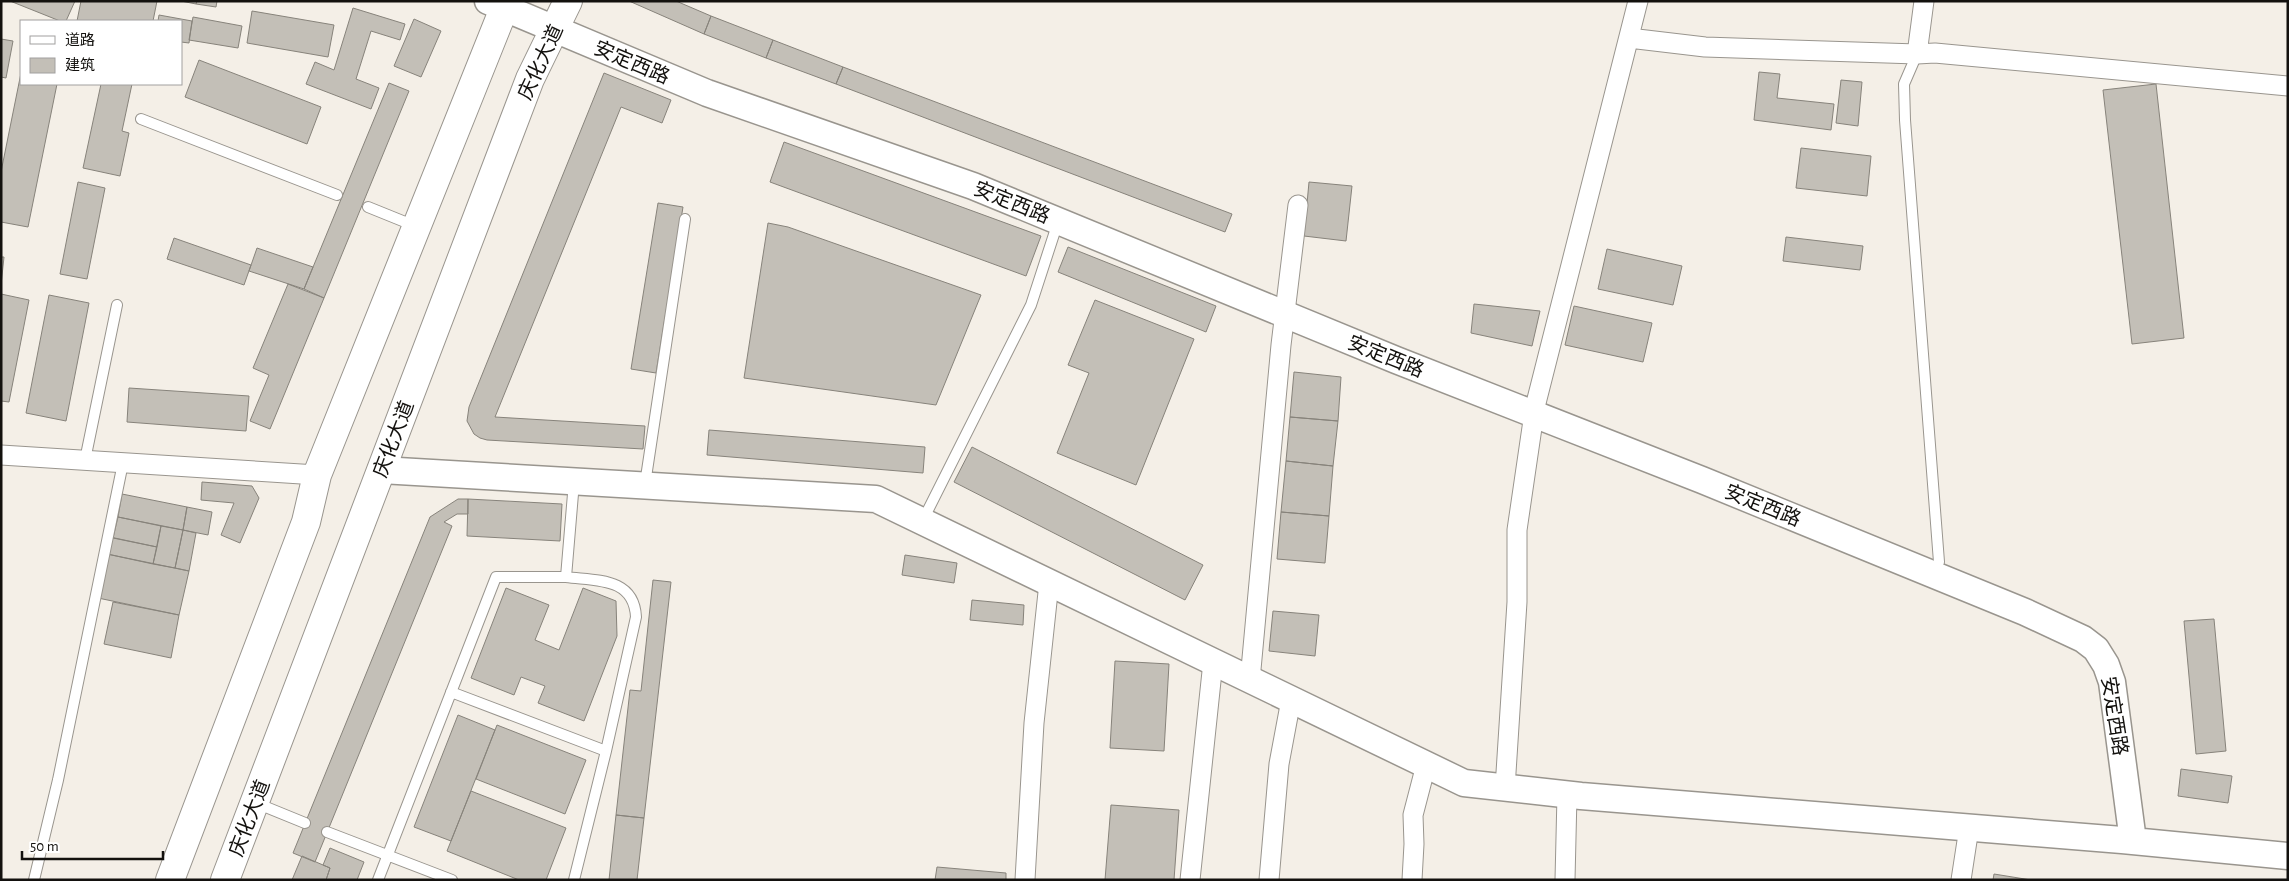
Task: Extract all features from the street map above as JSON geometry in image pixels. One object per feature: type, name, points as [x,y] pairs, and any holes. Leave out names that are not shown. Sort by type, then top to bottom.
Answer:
[{"type":"highway","points":[[170,880],[306,522],[317,475],[506,3]]},
{"type":"highway","name":"庆化大道","points":[[225,880],[530,78],[561,15]]},
{"type":"street","points":[[1505,788],[1517,602],[1517,530],[1535,407],[1638,1]]},
{"type":"street","points":[[1917,54],[1924,1]]},
{"type":"street","name":"安定西路","points":[[506,3],[561,15],[713,81],[978,173],[1286,307]]},
{"type":"street","name":"安定西路","points":[[561,15],[707,93],[973,186],[1059,221],[1286,307],[1535,407],[1939,562],[2083,623],[2102,636],[2113,650],[2125,682],[2140,841]]},
{"type":"street","points":[[1629,38],[1704,47],[1935,53],[2288,86]]},
{"type":"street","points":[[1250,680],[1286,307],[1298,204]]},
{"type":"street","name":"安定西路","points":[[1535,407],[2057,626],[2083,639],[2096,649],[2106,665],[2112,682],[2140,841]]},
{"type":"street","points":[[1,455],[317,475]]},
{"type":"street","points":[[381,470],[876,498],[1464,783],[1566,795],[2140,841],[2288,856]]},
{"type":"street","points":[[1025,880],[1034,723],[1049,583]]},
{"type":"street","points":[[1190,880],[1213,662]]},
{"type":"street","points":[[1269,880],[1279,764],[1291,700]]},
{"type":"street","points":[[1412,880],[1413,815],[1426,765]]},
{"type":"street","points":[[1566,795],[1566,880]]},
{"type":"street","points":[[1962,880],[1969,828]]},
{"type":"lane","points":[[1917,54],[1904,84],[1905,120],[1939,562]]},
{"type":"lane","points":[[141,119],[337,195]]},
{"type":"lane","points":[[368,207],[416,226]]},
{"type":"lane","points":[[645,485],[685,219]]},
{"type":"lane","points":[[923,522],[1031,305],[1059,221]]},
{"type":"lane","points":[[84,460],[117,305]]},
{"type":"lane","points":[[34,880],[58,780],[123,463]]},
{"type":"lane","points":[[566,577],[574,481]]},
{"type":"lane","points":[[378,880],[496,577],[566,577],[616,584],[628,593],[636,607],[636,617],[606,751],[574,880]]},
{"type":"lane","points":[[451,692],[606,751]]},
{"type":"lane","points":[[255,803],[305,823]]},
{"type":"lane","points":[[328,832],[452,880]]},
{"type":"building","points":[[10,1],[75,1],[66,20],[58,20]]},
{"type":"building","points":[[81,1],[157,1],[153,20],[77,20]]},
{"type":"building","points":[[181,1],[197,1],[196,4]]},
{"type":"building","points":[[197,1],[217,1],[216,7],[196,4]]},
{"type":"building","points":[[629,1],[676,1],[711,16],[704,34]]},
{"type":"building","points":[[353,8],[405,24],[400,40],[371,31],[356,79],[379,88],[371,109],[306,84],[315,62],[334,70]]},
{"type":"building","points":[[252,11],[334,25],[328,57],[247,43]]},
{"type":"building","points":[[159,15],[192,21],[189,43],[182,42],[182,20],[158,20]]},
{"type":"building","points":[[711,16],[773,40],[766,58],[704,34]]},
{"type":"building","points":[[193,17],[242,26],[238,48],[189,40]]},
{"type":"building","points":[[414,19],[441,31],[421,77],[394,66]]},
{"type":"building","points":[[1,39],[13,41],[6,78],[1,77]]},
{"type":"building","points":[[773,40],[843,67],[836,84],[766,58]]},
{"type":"building","points":[[199,60],[321,107],[307,144],[185,97]]},
{"type":"building","points":[[843,67],[1232,214],[1225,232],[836,84]]},
{"type":"building","points":[[1759,72],[1780,74],[1777,98],[1834,104],[1831,130],[1754,120]]},
{"type":"building","points":[[604,73],[671,100],[662,123],[621,107],[495,417],[645,426],[643,449],[487,440],[480,438],[474,434],[467,421],[469,407]]},
{"type":"building","points":[[20,78],[20,85],[57,85],[28,227],[1,222],[1,172]]},
{"type":"building","points":[[1841,80],[1862,82],[1858,126],[1836,123]]},
{"type":"building","points":[[389,83],[409,91],[324,298],[304,289]]},
{"type":"building","points":[[2156,84],[2184,338],[2132,344],[2103,90]]},
{"type":"building","points":[[101,85],[132,85],[122,131],[129,133],[120,176],[83,168]]},
{"type":"building","points":[[784,142],[1041,236],[1026,276],[770,182]]},
{"type":"building","points":[[1801,148],[1871,156],[1867,196],[1796,188]]},
{"type":"building","points":[[78,182],[105,188],[87,279],[60,274]]},
{"type":"building","points":[[1309,182],[1352,186],[1346,241],[1304,236]]},
{"type":"building","points":[[658,203],[683,207],[656,373],[631,369]]},
{"type":"building","points":[[768,223],[788,227],[981,295],[936,405],[744,378]]},
{"type":"building","points":[[1786,237],[1863,246],[1860,270],[1783,261]]},
{"type":"building","points":[[174,238],[251,265],[244,285],[167,259]]},
{"type":"building","points":[[1068,247],[1216,306],[1206,332],[1058,272]]},
{"type":"building","points":[[257,248],[313,267],[304,289],[249,271]]},
{"type":"building","points":[[1607,249],[1682,266],[1673,305],[1598,289]]},
{"type":"building","points":[[1,257],[4,257],[1,285]]},
{"type":"building","points":[[288,284],[324,298],[270,429],[250,421],[269,375],[253,368]]},
{"type":"building","points":[[1,294],[29,300],[9,402],[1,401]]},
{"type":"building","points":[[49,295],[89,303],[66,421],[26,413]]},
{"type":"building","points":[[1095,300],[1194,339],[1136,485],[1057,453],[1089,373],[1068,365]]},
{"type":"building","points":[[1474,304],[1540,311],[1532,346],[1471,333]]},
{"type":"building","points":[[1574,306],[1652,323],[1643,362],[1565,345]]},
{"type":"building","points":[[1294,372],[1341,377],[1338,421],[1290,417]]},
{"type":"building","points":[[129,388],[249,396],[246,431],[127,422]]},
{"type":"building","points":[[1290,417],[1338,421],[1333,466],[1286,461]]},
{"type":"building","points":[[709,430],[925,447],[923,473],[707,455]]},
{"type":"building","points":[[972,447],[1203,565],[1185,600],[954,482]]},
{"type":"building","points":[[1286,461],[1333,466],[1329,516],[1281,512]]},
{"type":"building","points":[[202,482],[252,486],[259,498],[240,543],[221,535],[234,503],[201,500]]},
{"type":"building","points":[[122,494],[187,507],[183,530],[118,517]]},
{"type":"building","points":[[458,499],[468,499],[468,514],[457,514],[444,522],[452,526],[315,862],[293,853],[430,517]]},
{"type":"building","points":[[468,499],[562,504],[560,541],[467,536]]},
{"type":"building","points":[[187,507],[212,512],[208,535],[183,530]]},
{"type":"building","points":[[1281,512],[1329,516],[1325,563],[1277,559]]},
{"type":"building","points":[[118,517],[161,526],[157,547],[113,538]]},
{"type":"building","points":[[161,526],[183,530],[175,568],[153,564]]},
{"type":"building","points":[[183,530],[196,533],[189,571],[175,568]]},
{"type":"building","points":[[110,537],[157,547],[153,564],[107,554]]},
{"type":"building","points":[[107,554],[189,571],[179,615],[98,598]]},
{"type":"building","points":[[905,555],[957,563],[954,583],[902,575]]},
{"type":"building","points":[[653,580],[671,582],[644,818],[616,815],[630,690],[641,691]]},
{"type":"building","points":[[506,588],[549,605],[535,640],[559,650],[583,588],[616,601],[617,636],[584,721],[538,703],[545,686],[521,677],[514,695],[471,678]]},
{"type":"building","points":[[972,600],[1024,605],[1023,625],[970,620]]},
{"type":"building","points":[[113,602],[179,615],[171,658],[104,644]]},
{"type":"building","points":[[1273,611],[1319,615],[1315,656],[1269,651]]},
{"type":"building","points":[[2214,619],[2226,751],[2196,754],[2184,621]]},
{"type":"building","points":[[1115,661],[1169,664],[1164,751],[1110,748]]},
{"type":"building","points":[[458,715],[495,730],[451,841],[414,827]]},
{"type":"building","points":[[497,725],[586,760],[565,814],[476,779]]},
{"type":"building","points":[[2181,769],[2232,776],[2228,803],[2178,796]]},
{"type":"building","points":[[471,791],[566,828],[546,880],[519,880],[447,851]]},
{"type":"building","points":[[1111,805],[1179,810],[1174,880],[1105,880]]},
{"type":"building","points":[[616,815],[644,818],[637,880],[609,880]]},
{"type":"building","points":[[330,848],[364,862],[357,880],[326,880],[330,868],[323,865]]},
{"type":"building","points":[[302,856],[330,868],[326,880],[292,880]]},
{"type":"building","points":[[937,867],[1006,873],[1006,880],[935,880]]},
{"type":"building","points":[[1994,874],[2031,880],[1993,880]]}]
